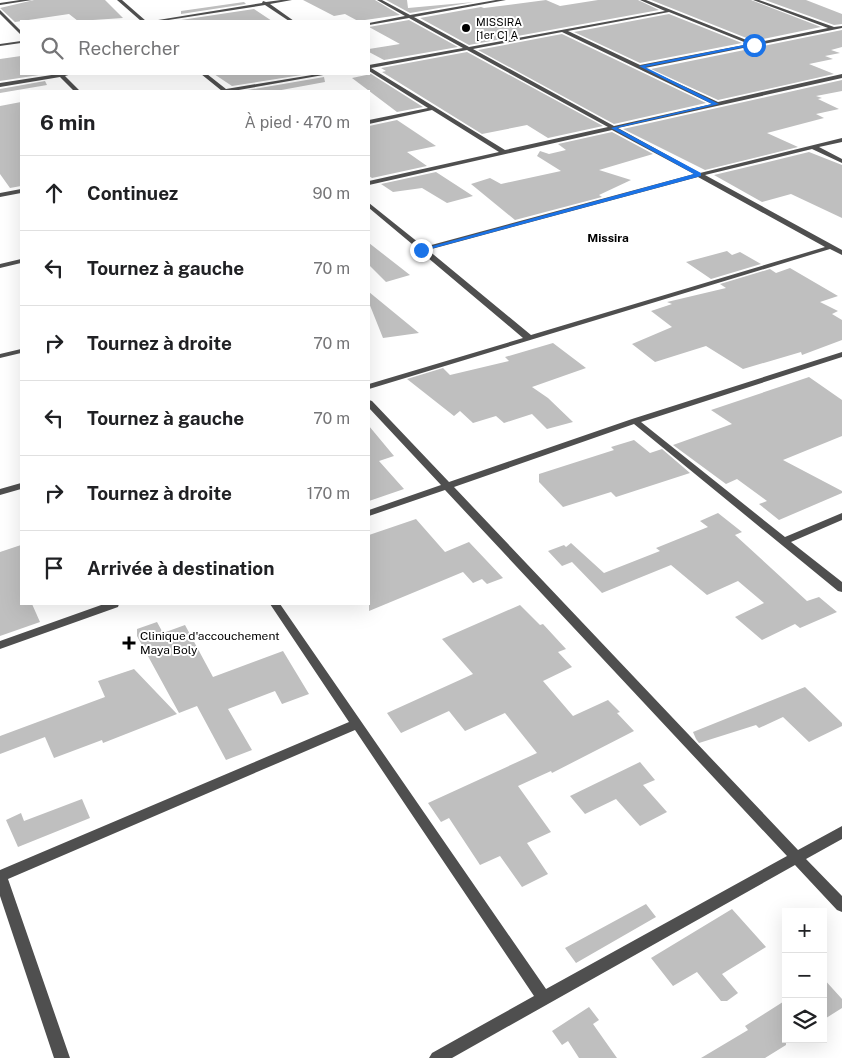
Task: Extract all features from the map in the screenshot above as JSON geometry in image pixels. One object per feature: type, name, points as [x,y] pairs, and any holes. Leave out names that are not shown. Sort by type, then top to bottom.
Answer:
[{"type":"street","points":[[0,4],[30,0]]},
{"type":"street","points":[[119,0],[143,20]]},
{"type":"street","points":[[260,0],[290,20]]},
{"type":"street","points":[[161,20],[290,0]]},
{"type":"street","points":[[379,0],[842,253]]},
{"type":"street","points":[[370,24],[504,0]]},
{"type":"street","points":[[642,0],[754,45]]},
{"type":"street","points":[[755,0],[842,32]]},
{"type":"street","points":[[0,11],[20,33]]},
{"type":"street","points":[[370,68],[670,11]]},
{"type":"street","points":[[640,67],[842,27]]},
{"type":"street","points":[[563,31],[717,104]]},
{"type":"street","points":[[0,45],[20,42]]},
{"type":"street","points":[[370,69],[503,152]]},
{"type":"street","points":[[0,85],[55,75]]},
{"type":"street","points":[[62,75],[76,90]]},
{"type":"street","points":[[205,75],[224,90]]},
{"type":"street","points":[[231,90],[320,75]]},
{"type":"street","points":[[370,183],[842,76]]},
{"type":"street","points":[[828,79],[842,84]]},
{"type":"street","points":[[370,122],[434,108]]},
{"type":"street","points":[[421,250],[699,174],[842,140]]},
{"type":"street","points":[[813,147],[842,162]]},
{"type":"street","points":[[1,193],[20,191]]},
{"type":"street","points":[[370,206],[530,339]]},
{"type":"street","points":[[370,387],[831,247]]},
{"type":"street","points":[[0,266],[20,261]]},
{"type":"street","points":[[0,356],[20,351]]},
{"type":"street","points":[[370,513],[635,421],[842,354]]},
{"type":"street","points":[[370,404],[842,906]]},
{"type":"street","points":[[635,421],[842,588]]},
{"type":"street","points":[[0,492],[20,486]]},
{"type":"street","points":[[784,541],[842,516]]},
{"type":"street","points":[[0,645],[111,605]]},
{"type":"street","points":[[276,605],[544,998]]},
{"type":"street","points":[[62,1058],[0,876],[357,724]]},
{"type":"street","points":[[437,1058],[842,832]]},
{"type":"building","points":[[34,0],[105,0],[123,18],[77,20],[69,14],[15,22],[0,8]]},
{"type":"building","points":[[303,0],[375,0],[400,15],[365,20],[356,20],[345,14],[334,16]]},
{"type":"building","points":[[386,0],[407,0],[408,8],[474,2],[410,13]]},
{"type":"building","points":[[546,0],[560,6],[598,0],[638,0],[659,10],[469,45],[420,18],[481,7]]},
{"type":"building","points":[[651,0],[751,0],[821,27],[754,41]]},
{"type":"building","points":[[765,0],[806,0],[842,14],[842,24],[834,25]]},
{"type":"building","points":[[244,2],[246,4],[181,14],[181,11]]},
{"type":"building","points":[[254,9],[270,20],[181,20]]},
{"type":"building","points":[[669,14],[742,43],[640,63],[574,32]]},
{"type":"building","points":[[409,20],[458,47],[384,60],[370,53],[370,49],[400,44],[370,27]]},
{"type":"building","points":[[842,30],[842,47],[831,50],[840,53],[825,56],[833,59],[809,64],[834,74],[718,100],[651,69]]},
{"type":"building","points":[[562,34],[706,103],[614,124],[478,50]]},
{"type":"building","points":[[467,52],[603,126],[548,138],[527,125],[482,134],[382,72],[386,71],[381,68]]},
{"type":"building","points":[[20,56],[20,75],[39,75],[0,81],[0,59]]},
{"type":"building","points":[[370,74],[423,107],[397,112],[352,78]]},
{"type":"building","points":[[216,75],[302,75],[232,86]]},
{"type":"building","points":[[324,77],[325,82],[281,90],[248,90]]},
{"type":"building","points":[[842,80],[842,91],[816,96],[822,98],[818,99],[839,109],[816,114],[824,118],[767,133],[798,147],[705,170],[623,129]]},
{"type":"building","points":[[45,81],[47,85],[0,93],[0,89]]},
{"type":"building","points":[[20,102],[20,186],[10,188],[0,174],[0,106]]},
{"type":"building","points":[[397,120],[436,146],[407,152],[427,166],[372,178],[370,177],[370,126]]},
{"type":"building","points":[[612,132],[653,154],[599,170],[631,180],[599,195],[602,197],[515,220],[471,184],[490,178],[501,184],[561,171],[537,156],[540,151],[549,154],[566,150],[558,144]]},
{"type":"building","points":[[809,152],[842,165],[842,218],[791,194],[762,202],[714,175]]},
{"type":"building","points":[[436,172],[473,196],[447,203],[422,188],[393,192],[381,184]]},
{"type":"building","points":[[370,244],[410,275],[386,282],[370,266]]},
{"type":"building","points":[[727,251],[732,255],[740,252],[761,264],[711,279],[686,262]]},
{"type":"building","points":[[790,268],[838,296],[820,302],[838,311],[832,314],[842,320],[842,340],[802,355],[801,352],[743,369],[706,346],[655,362],[632,344],[672,327],[651,311],[672,304],[667,302],[726,288],[720,284],[770,269],[776,273]]},
{"type":"building","points":[[370,293],[419,333],[383,338],[370,306]]},
{"type":"building","points":[[553,343],[586,368],[532,387],[548,398],[573,422],[547,429],[532,414],[504,423],[496,416],[473,423],[460,411],[454,416],[407,379],[443,368],[450,375],[509,361],[505,357]]},
{"type":"building","points":[[809,377],[842,400],[842,436],[783,460],[842,491],[842,493],[779,520],[759,504],[767,501],[737,479],[726,484],[673,445],[732,424],[711,410]]},
{"type":"building","points":[[370,427],[394,456],[379,461],[404,489],[370,501]]},
{"type":"building","points":[[634,440],[650,453],[662,449],[690,473],[616,497],[611,492],[563,507],[539,482],[539,474],[614,450],[611,447]]},
{"type":"building","points":[[718,513],[742,532],[735,535],[807,601],[819,597],[837,612],[800,628],[795,624],[762,640],[735,617],[764,603],[738,581],[707,595],[671,565],[602,593],[572,562],[562,566],[548,551],[564,545],[566,547],[571,543],[604,573],[660,551],[656,548],[708,527],[700,521]]},
{"type":"building","points":[[416,519],[445,552],[469,542],[503,578],[487,584],[482,579],[473,583],[463,572],[369,611],[370,535]]},
{"type":"building","points":[[20,545],[20,605],[32,605],[40,622],[0,636],[0,552]]},
{"type":"building","points":[[520,605],[540,625],[543,624],[566,649],[558,652],[572,667],[543,681],[573,716],[608,700],[634,731],[552,773],[551,771],[518,786],[551,832],[527,843],[548,874],[522,887],[500,856],[480,865],[449,818],[441,822],[428,803],[537,753],[505,713],[465,731],[449,711],[401,733],[387,713],[473,674],[442,639]]},
{"type":"building","points":[[157,622],[163,633],[185,625],[213,677],[283,651],[309,694],[282,704],[275,691],[228,709],[252,750],[226,760],[197,706],[179,713],[137,636],[137,629]]},
{"type":"building","points":[[134,669],[177,714],[103,743],[102,740],[54,758],[45,737],[0,754],[0,736],[105,697],[98,681]]},
{"type":"building","points":[[805,687],[842,723],[842,726],[809,742],[783,717],[759,728],[756,725],[699,743],[696,739],[693,732]]},
{"type":"building","points":[[640,762],[655,780],[643,785],[667,812],[640,826],[616,799],[585,814],[570,796]]},
{"type":"building","points":[[82,799],[90,818],[18,847],[6,820],[21,813],[24,821]]},
{"type":"building","points":[[646,904],[656,917],[576,963],[565,948]]},
{"type":"building","points":[[732,909],[766,947],[722,974],[738,993],[727,1001],[721,1001],[697,972],[673,986],[651,958]]},
{"type":"building","points":[[827,982],[842,999],[842,1008],[827,1017]]},
{"type":"building","points":[[782,1003],[782,1043],[786,1043],[786,1045],[765,1058],[701,1058],[748,1030],[745,1026]]},
{"type":"building","points":[[589,1007],[599,1020],[593,1024],[617,1058],[579,1058],[568,1041],[562,1045],[552,1031]]},
{"type":"place","name":"MISSIRA [1er C] A","points":[[466,28]]},
{"type":"place","name":"Clinique d'accouchement Maya Boly","points":[[129,643]]},
{"type":"district","name":"Missira","points":[[608,238]]},
{"type":"route","points":[[421,250],[699,174],[613,128],[717,104],[640,67],[754,45]]}]
